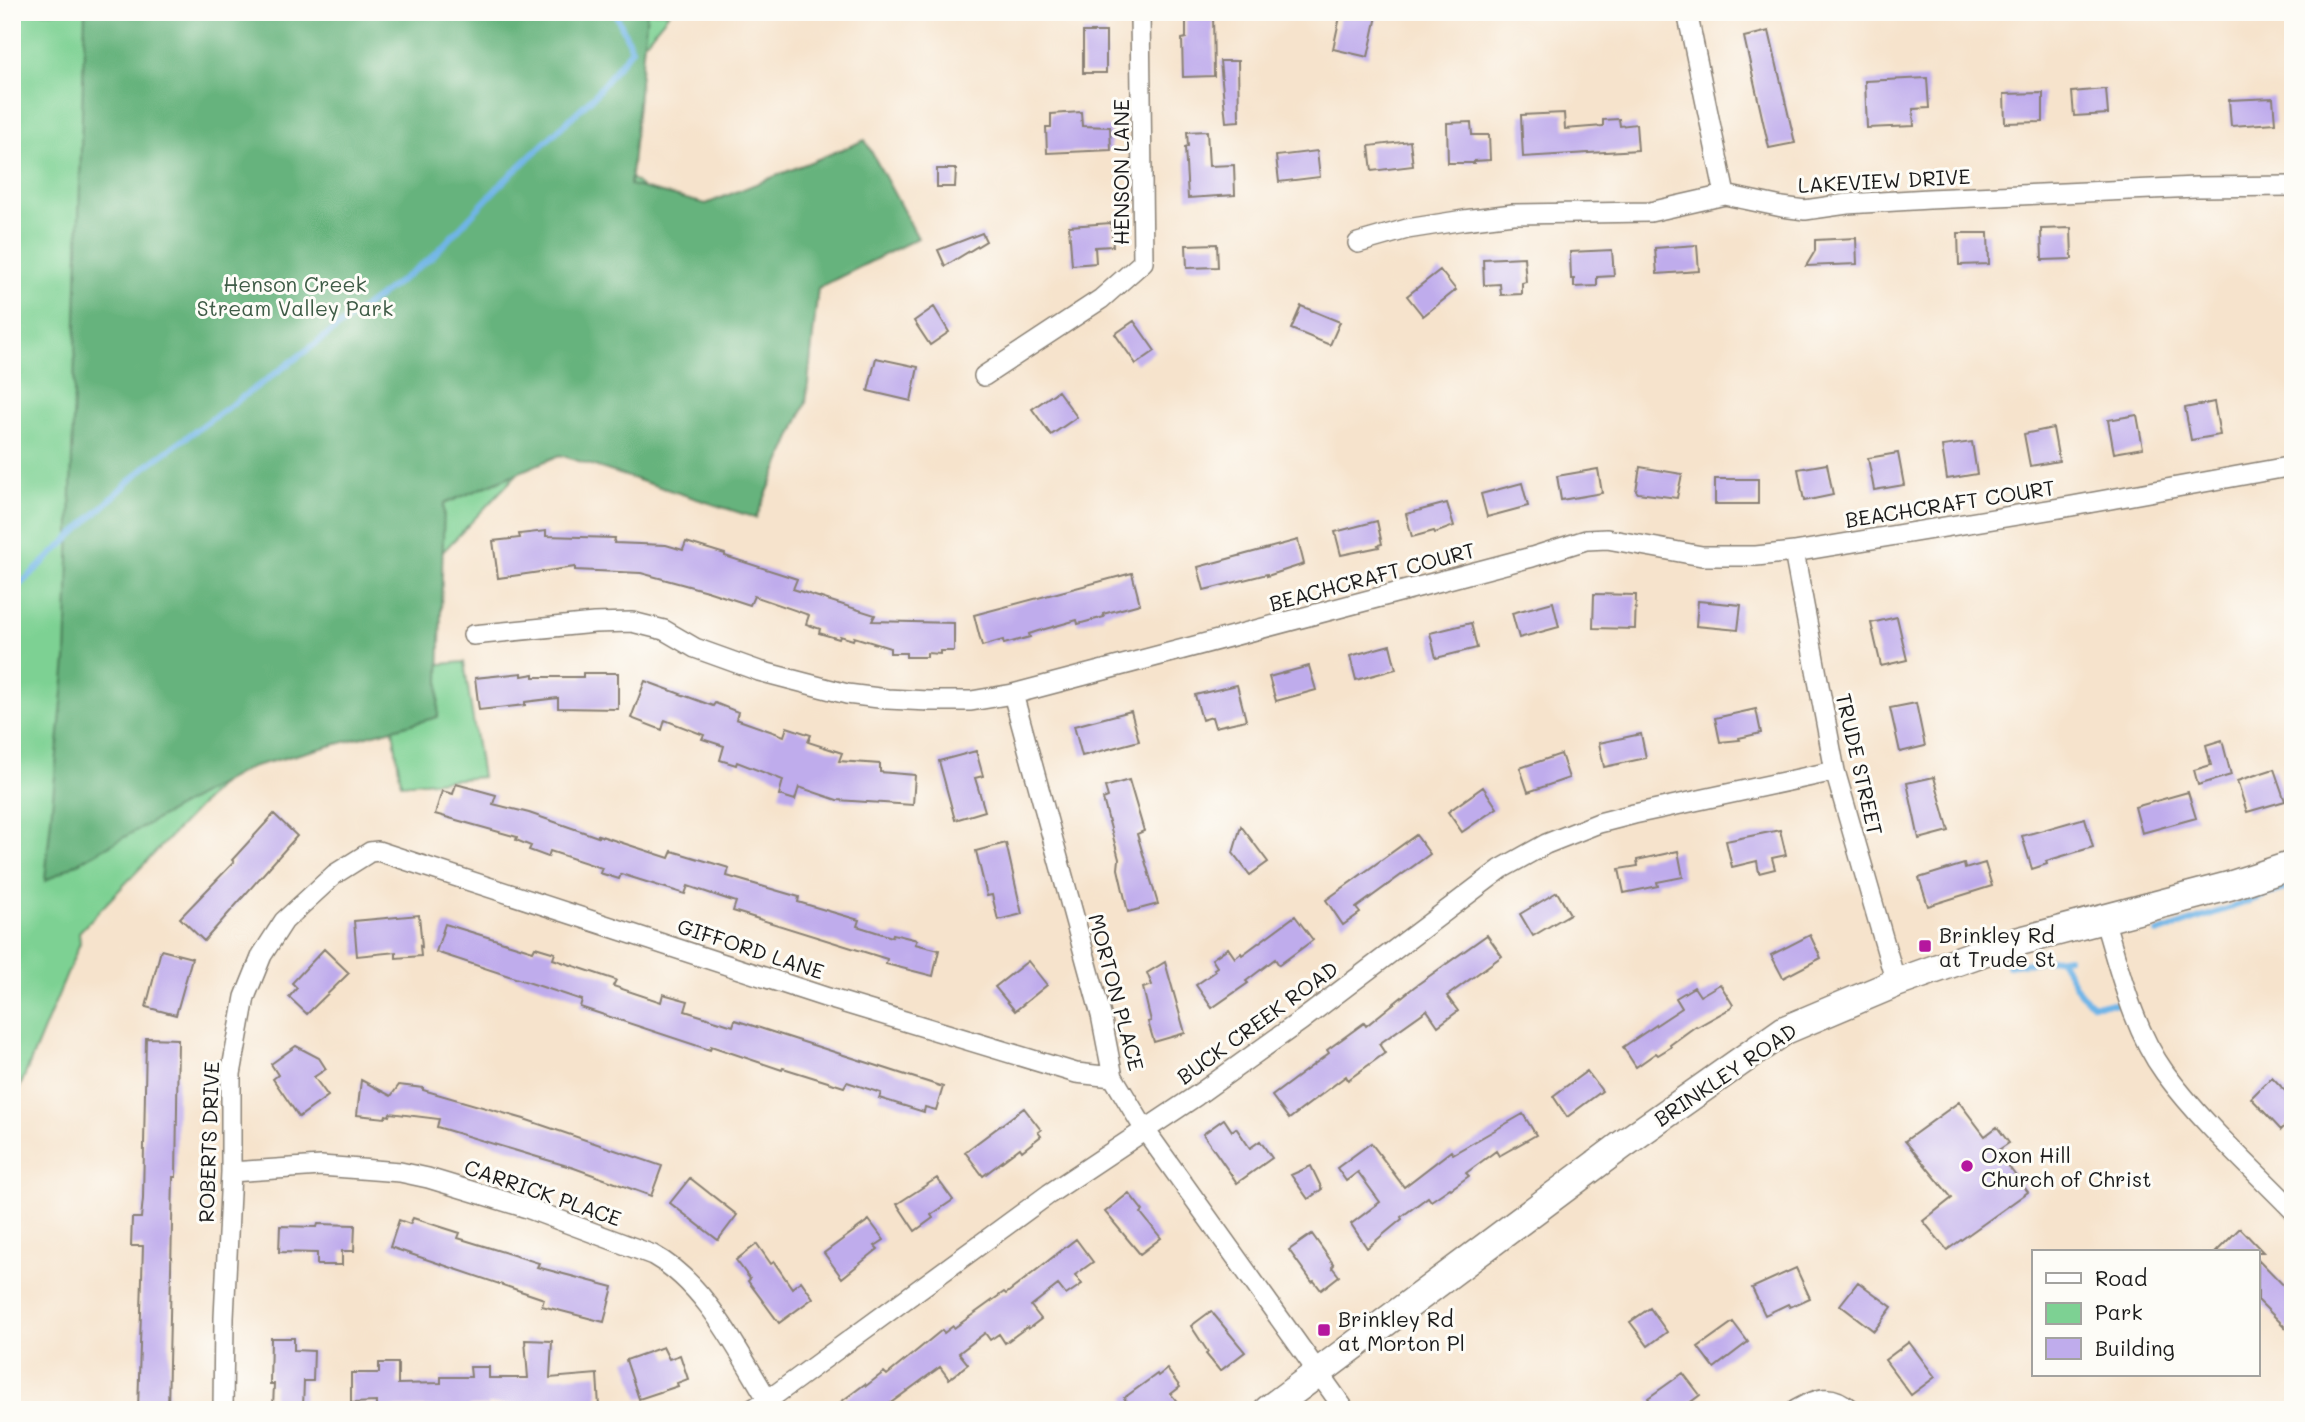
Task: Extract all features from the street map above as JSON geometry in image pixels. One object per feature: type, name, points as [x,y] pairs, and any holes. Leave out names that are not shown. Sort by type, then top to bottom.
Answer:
[{"type":"main road","name":"BRINKLEY ROAD","points":[[1268,1410],[1633,1137],[1785,1030],[1896,983],[1997,947],[2230,886],[2293,865]]},
{"type":"street","name":"HENSON LANE","points":[[984,376],[1101,299],[1143,262],[1140,12]]},
{"type":"street","points":[[1687,12],[1725,195]]},
{"type":"street","name":"LAKEVIEW DRIVE","points":[[1358,243],[1407,229],[1464,220],[1513,214],[1650,212],[1725,195],[1782,208],[1805,210],[1847,204],[1929,199],[2196,187],[2293,186]]},
{"type":"street","name":"BEACHCRAFT COURT","points":[[473,635],[632,622],[664,630],[695,648],[759,671],[847,694],[887,699],[971,701],[1013,694],[1532,557],[1586,540],[1607,539],[1702,556],[1756,556],[1794,552],[2293,466]]},
{"type":"street","name":"TRUDE STREET","points":[[1794,552],[1835,771],[1896,983]]},
{"type":"street","name":"MORTON PLACE","points":[[1013,694],[1101,1015],[1113,1077],[1144,1130],[1345,1410]]},
{"type":"street","name":"BUCK CREEK ROAD","points":[[760,1405],[1049,1194],[1302,1020],[1482,882],[1546,844],[1574,832],[1634,814],[1835,771]]},
{"type":"street","name":"ROBERTS DRIVE","points":[[223,1410],[231,1172],[231,1074],[245,997],[262,955],[284,921],[315,890],[349,864],[370,852],[378,852]]},
{"type":"street","name":"GIFFORD LANE","points":[[378,852],[825,997],[1076,1073],[1113,1077]]},
{"type":"street","points":[[2104,919],[2134,1012],[2164,1072],[2293,1210]]},
{"type":"street","name":"CARRICK PLACE","points":[[231,1172],[321,1166],[414,1175],[527,1208],[653,1255],[668,1264],[699,1292],[760,1405]]},
{"type":"street","points":[[1796,1410],[1815,1400],[1829,1398],[1838,1400],[1851,1410]]},
{"type":"green space","name":"Henson Creek Stream Valley Park","points":[[12,12],[670,12],[573,129],[725,257],[79,932],[80,943],[12,1106]]},
{"type":"green space","name":"Henson Creek Stream Valley Park","points":[[85,12],[647,12],[630,185],[706,204],[865,140],[918,238],[818,288],[806,403],[756,518],[560,455],[444,504],[438,717],[251,767],[45,881],[66,660]]},
{"type":"green space","points":[[464,662],[482,777],[401,784],[387,687],[405,667]]},
{"type":"building","points":[[1186,12],[1213,12],[1214,76],[1183,77],[1182,39],[1186,38]]},
{"type":"building","points":[[1341,12],[1377,16],[1368,57],[1333,49]]},
{"type":"building","points":[[1769,31],[1795,143],[1769,148],[1744,37]]},
{"type":"building","points":[[1083,32],[1106,32],[1106,73],[1083,73]]},
{"type":"building","points":[[1220,61],[1238,61],[1239,121],[1226,122]]},
{"type":"building","points":[[1927,78],[1929,108],[1913,109],[1914,126],[1867,128],[1865,81]]},
{"type":"building","points":[[2106,89],[2108,114],[2074,116],[2072,92]]},
{"type":"building","points":[[2043,93],[2043,122],[2005,123],[2004,94]]},
{"type":"building","points":[[2273,98],[2275,123],[2231,126],[2229,100]]},
{"type":"building","points":[[1081,112],[1082,126],[1110,127],[1111,150],[1047,153],[1046,127],[1051,127],[1051,114]]},
{"type":"building","points":[[1564,113],[1565,129],[1603,126],[1603,120],[1619,119],[1620,126],[1636,124],[1638,150],[1523,157],[1521,115]]},
{"type":"building","points":[[1471,122],[1472,135],[1489,135],[1490,160],[1448,163],[1447,123]]},
{"type":"building","points":[[1207,131],[1209,166],[1234,165],[1235,195],[1188,198],[1185,147],[1188,146],[1187,132]]},
{"type":"building","points":[[1410,141],[1413,166],[1372,171],[1369,146]]},
{"type":"building","points":[[1317,151],[1320,177],[1279,182],[1276,156]]},
{"type":"building","points":[[937,169],[956,169],[955,187],[937,187]]},
{"type":"building","points":[[1111,223],[1113,246],[1095,247],[1096,263],[1072,265],[1069,226]]},
{"type":"building","points":[[2071,228],[2072,259],[2042,260],[2041,229]]},
{"type":"building","points":[[982,233],[986,241],[945,266],[938,250]]},
{"type":"building","points":[[1958,233],[1988,233],[1989,264],[1959,265]]},
{"type":"building","points":[[1856,238],[1857,264],[1806,266],[1815,251],[1815,240]]},
{"type":"building","points":[[1217,244],[1218,267],[1187,268],[1186,245]]},
{"type":"building","points":[[1697,245],[1699,271],[1657,274],[1655,248]]},
{"type":"building","points":[[1612,250],[1614,276],[1597,277],[1597,286],[1574,287],[1570,252]]},
{"type":"building","points":[[1524,257],[1526,282],[1522,283],[1522,294],[1501,295],[1500,284],[1484,285],[1483,259]]},
{"type":"building","points":[[1440,270],[1456,290],[1423,316],[1407,296]]},
{"type":"building","points":[[1301,306],[1340,322],[1330,345],[1291,329]]},
{"type":"building","points":[[934,307],[949,332],[930,345],[914,321]]},
{"type":"building","points":[[1134,321],[1155,351],[1136,364],[1115,334]]},
{"type":"building","points":[[876,358],[918,367],[911,401],[868,391]]},
{"type":"building","points":[[1058,391],[1077,417],[1051,435],[1032,409]]},
{"type":"building","points":[[2214,402],[2220,435],[2191,440],[2185,408]]},
{"type":"building","points":[[2137,415],[2143,448],[2114,453],[2108,420]]},
{"type":"building","points":[[2053,428],[2059,461],[2030,466],[2024,434]]},
{"type":"building","points":[[1972,442],[1977,474],[1947,479],[1942,446]]},
{"type":"building","points":[[1898,453],[1904,485],[1874,490],[1868,458]]},
{"type":"building","points":[[1827,464],[1833,495],[1804,501],[1798,469]]},
{"type":"building","points":[[1640,467],[1682,474],[1677,498],[1638,493],[1636,491]]},
{"type":"building","points":[[1598,469],[1602,493],[1561,500],[1557,476]]},
{"type":"building","points":[[1715,479],[1758,479],[1758,504],[1715,504]]},
{"type":"building","points":[[1522,483],[1528,506],[1487,517],[1481,494]]},
{"type":"building","points":[[1447,503],[1454,526],[1412,537],[1406,514]]},
{"type":"building","points":[[1377,521],[1382,544],[1378,545],[1379,547],[1341,555],[1335,532]]},
{"type":"building","points":[[546,531],[546,536],[615,538],[614,543],[666,545],[683,550],[686,542],[797,579],[793,589],[875,615],[872,621],[954,623],[954,651],[927,653],[927,657],[906,657],[906,653],[890,653],[890,648],[854,637],[853,640],[840,636],[839,639],[819,633],[820,629],[806,624],[809,615],[754,596],[750,605],[641,573],[575,570],[575,567],[498,578],[493,541]]},
{"type":"building","points":[[1298,540],[1304,564],[1267,576],[1204,590],[1198,567]]},
{"type":"building","points":[[1132,573],[1140,604],[1078,624],[1077,620],[1038,631],[1029,634],[1030,637],[1004,644],[1003,640],[982,646],[974,615]]},
{"type":"building","points":[[1594,594],[1636,595],[1635,629],[1593,628]]},
{"type":"building","points":[[1698,601],[1741,605],[1738,630],[1696,626]]},
{"type":"building","points":[[1553,602],[1559,627],[1519,638],[1512,613]]},
{"type":"building","points":[[1897,617],[1907,660],[1881,666],[1871,623]]},
{"type":"building","points":[[1471,623],[1477,648],[1436,658],[1430,633]]},
{"type":"building","points":[[1390,645],[1396,669],[1356,680],[1350,656]]},
{"type":"building","points":[[1309,666],[1316,690],[1276,701],[1269,677]]},
{"type":"building","points":[[522,673],[522,676],[534,674],[534,677],[583,677],[583,673],[618,673],[618,709],[558,708],[558,698],[479,710],[475,678]]},
{"type":"building","points":[[645,681],[713,706],[715,703],[738,712],[736,719],[784,736],[787,727],[811,735],[808,742],[842,753],[839,761],[880,764],[880,772],[915,775],[913,805],[837,800],[799,787],[795,800],[779,795],[783,780],[737,762],[736,765],[720,760],[724,746],[702,739],[704,735],[665,720],[662,730],[631,718]]},
{"type":"building","points":[[1237,685],[1246,720],[1215,727],[1212,717],[1202,720],[1195,695]]},
{"type":"building","points":[[1916,703],[1925,746],[1900,752],[1890,708]]},
{"type":"building","points":[[1756,709],[1761,733],[1739,738],[1740,740],[1720,742],[1715,718]]},
{"type":"building","points":[[1131,711],[1139,741],[1082,756],[1074,726]]},
{"type":"building","points":[[1641,734],[1646,758],[1604,767],[1599,743]]},
{"type":"building","points":[[2222,740],[2231,775],[2198,785],[2194,770],[2211,765],[2206,745]]},
{"type":"building","points":[[976,751],[983,776],[975,778],[985,811],[955,820],[939,761]]},
{"type":"building","points":[[1561,754],[1569,778],[1528,792],[1520,768]]},
{"type":"building","points":[[2274,769],[2285,801],[2247,812],[2237,781]]},
{"type":"building","points":[[1934,777],[1949,831],[1919,839],[1907,783]]},
{"type":"building","points":[[1129,780],[1144,831],[1137,834],[1158,904],[1128,912],[1118,869],[1119,859],[1103,799],[1108,797],[1105,787]]},
{"type":"building","points":[[456,784],[496,795],[493,804],[529,813],[598,837],[669,858],[672,851],[729,868],[727,876],[799,897],[798,902],[859,920],[857,926],[892,937],[893,934],[917,940],[915,944],[939,950],[933,976],[886,964],[887,959],[733,911],[736,902],[688,886],[685,894],[621,874],[619,879],[600,873],[602,868],[550,851],[548,857],[529,850],[531,846],[516,840],[517,837],[435,814],[442,791],[453,794]]},
{"type":"building","points":[[1483,787],[1497,808],[1462,832],[1448,812]]},
{"type":"building","points":[[2188,792],[2196,818],[2142,833],[2135,807]]},
{"type":"building","points":[[274,814],[297,836],[204,941],[180,918],[234,862],[232,860]]},
{"type":"building","points":[[2085,818],[2093,847],[2046,861],[2047,864],[2032,869],[2022,836]]},
{"type":"building","points":[[1241,826],[1268,862],[1250,875],[1233,853]]},
{"type":"building","points":[[1780,830],[1786,855],[1772,858],[1775,869],[1759,873],[1757,861],[1732,867],[1726,841]]},
{"type":"building","points":[[1416,835],[1430,854],[1356,908],[1360,913],[1343,925],[1326,900]]},
{"type":"building","points":[[1006,843],[1022,914],[998,920],[992,895],[987,896],[976,851]]},
{"type":"building","points":[[1678,851],[1683,877],[1657,882],[1658,886],[1624,893],[1619,869],[1638,866],[1637,860]]},
{"type":"building","points":[[1985,863],[1992,886],[1928,906],[1919,878],[1964,864],[1965,869]]},
{"type":"building","points":[[1557,892],[1570,914],[1533,936],[1520,914]]},
{"type":"building","points":[[419,915],[421,956],[396,958],[396,952],[357,956],[354,921]]},
{"type":"building","points":[[1295,916],[1313,940],[1279,965],[1275,959],[1246,981],[1248,983],[1212,1008],[1196,985],[1216,971],[1214,969],[1217,967],[1212,959],[1228,948],[1235,958],[1241,953],[1242,955]]},
{"type":"building","points":[[445,924],[533,951],[535,947],[555,953],[553,959],[616,980],[613,986],[661,1002],[663,994],[688,1001],[685,1011],[733,1026],[735,1020],[943,1087],[936,1110],[925,1107],[924,1112],[879,1098],[881,1093],[847,1082],[844,1087],[711,1046],[710,1050],[580,1007],[582,1000],[436,952]]},
{"type":"building","points":[[1487,935],[1502,956],[1447,996],[1458,1011],[1438,1026],[1427,1010],[1379,1044],[1385,1053],[1348,1080],[1346,1076],[1289,1119],[1272,1096],[1329,1053],[1327,1050],[1364,1023],[1366,1026],[1414,987]]},
{"type":"building","points":[[1810,935],[1821,958],[1783,978],[1771,955]]},
{"type":"building","points":[[324,949],[349,973],[307,1014],[289,997],[297,988],[292,983]]},
{"type":"building","points":[[161,950],[192,958],[176,1015],[146,1007]]},
{"type":"building","points":[[1028,961],[1047,985],[1015,1011],[995,987]]},
{"type":"building","points":[[1165,962],[1185,1033],[1154,1042],[1143,988],[1152,985],[1147,973]]},
{"type":"building","points":[[1720,984],[1733,1005],[1731,1008],[1696,1026],[1670,1045],[1671,1047],[1658,1055],[1656,1053],[1636,1067],[1623,1047],[1682,1008],[1676,998],[1694,987],[1700,996]]},
{"type":"building","points":[[146,1038],[178,1039],[168,1410],[138,1410],[143,1246],[131,1246],[132,1218],[141,1218],[143,1199]]},
{"type":"building","points":[[296,1046],[319,1058],[326,1069],[314,1077],[328,1096],[299,1117],[273,1079],[278,1075],[271,1064]]},
{"type":"building","points":[[1587,1071],[1602,1091],[1567,1117],[1553,1096]]},
{"type":"building","points":[[2272,1077],[2293,1099],[2293,1118],[2281,1130],[2251,1098]]},
{"type":"building","points":[[361,1080],[391,1096],[399,1085],[423,1088],[662,1166],[651,1196],[574,1168],[437,1127],[439,1119],[390,1113],[385,1118],[357,1115]]},
{"type":"building","name":"Oxon Hill Church of Christ","points":[[1959,1102],[1985,1136],[1997,1127],[2009,1143],[1997,1151],[2028,1192],[1947,1250],[1923,1221],[1952,1198],[1905,1141]]},
{"type":"building","points":[[1024,1108],[1041,1130],[1038,1132],[1041,1136],[983,1176],[965,1152]]},
{"type":"building","points":[[1523,1114],[1536,1135],[1499,1156],[1496,1151],[1466,1173],[1469,1176],[1451,1189],[1431,1201],[1428,1197],[1401,1217],[1402,1219],[1367,1248],[1351,1224],[1380,1202],[1358,1172],[1346,1181],[1337,1168],[1371,1143],[1404,1187],[1451,1151],[1453,1154]]},
{"type":"building","points":[[1224,1119],[1232,1131],[1236,1128],[1250,1148],[1260,1141],[1272,1158],[1237,1183],[1203,1134]]},
{"type":"building","points":[[1311,1166],[1322,1189],[1308,1199],[1291,1175]]},
{"type":"building","points":[[690,1178],[737,1215],[718,1240],[670,1203]]},
{"type":"building","points":[[937,1178],[953,1200],[931,1215],[933,1218],[915,1231],[897,1204]]},
{"type":"building","points":[[1129,1193],[1161,1238],[1140,1254],[1105,1212]]},
{"type":"building","points":[[413,1218],[460,1233],[458,1238],[539,1263],[537,1267],[613,1287],[604,1322],[542,1306],[544,1299],[390,1247],[399,1220],[410,1224]]},
{"type":"building","points":[[869,1220],[884,1240],[875,1246],[878,1249],[842,1278],[824,1253]]},
{"type":"building","points":[[318,1224],[355,1225],[354,1251],[342,1251],[342,1265],[317,1265],[317,1253],[279,1252],[280,1226],[317,1227]]},
{"type":"building","points":[[2240,1228],[2263,1252],[2260,1250],[2218,1250]]},
{"type":"building","points":[[1312,1234],[1339,1276],[1321,1290],[1289,1250]]},
{"type":"building","points":[[1076,1239],[1093,1262],[1075,1275],[1082,1284],[1066,1295],[1058,1285],[1031,1306],[1041,1319],[1028,1329],[1027,1327],[1005,1343],[999,1334],[990,1340],[985,1333],[959,1353],[968,1364],[949,1379],[940,1367],[881,1410],[830,1410],[884,1372],[887,1375],[942,1330],[944,1333],[953,1326],[954,1328],[1004,1292],[1006,1294]]},
{"type":"building","points":[[757,1244],[792,1288],[801,1281],[813,1298],[779,1323],[736,1260]]},
{"type":"building","points":[[2260,1261],[2293,1295],[2293,1335],[2260,1302]]},
{"type":"building","points":[[1796,1268],[1810,1298],[1790,1307],[1788,1304],[1765,1315],[1752,1288]]},
{"type":"building","points":[[1858,1282],[1892,1307],[1874,1331],[1840,1305]]},
{"type":"building","points":[[1650,1308],[1667,1332],[1648,1346],[1630,1322]]},
{"type":"building","points":[[1211,1311],[1245,1352],[1220,1371],[1206,1354],[1208,1352],[1191,1326]]},
{"type":"building","points":[[1733,1322],[1748,1342],[1714,1368],[1698,1347]]},
{"type":"building","points":[[271,1338],[294,1338],[294,1350],[314,1351],[313,1381],[304,1381],[303,1408],[273,1407],[274,1384],[270,1384]]},
{"type":"building","points":[[525,1340],[552,1341],[550,1378],[597,1374],[599,1407],[534,1410],[534,1405],[488,1404],[469,1406],[469,1410],[439,1410],[439,1407],[376,1408],[376,1402],[351,1403],[351,1373],[379,1373],[379,1363],[398,1363],[398,1384],[441,1383],[441,1377],[471,1377],[470,1367],[489,1367],[489,1378],[528,1378]]},
{"type":"building","points":[[1909,1342],[1935,1377],[1911,1395],[1885,1360]]},
{"type":"building","points":[[663,1347],[669,1359],[680,1355],[688,1379],[677,1383],[678,1386],[639,1399],[626,1360]]},
{"type":"building","points":[[1167,1369],[1180,1387],[1171,1394],[1178,1403],[1168,1410],[1133,1410],[1124,1398]]},
{"type":"building","points":[[1683,1373],[1700,1395],[1680,1410],[1657,1410],[1648,1398]]},
{"type":"waterway","points":[[12,592],[145,467],[432,257],[502,183],[594,96],[632,49],[615,12]]},
{"type":"waterway","points":[[2157,933],[2293,886]]},
{"type":"waterway","points":[[2008,966],[2068,957]]},
{"type":"waterway","points":[[2060,959],[2080,993],[2092,1004],[2116,1004]]},
{"type":"place","name":"Brinkley Rd at Trude St","points":[[1925,946]]},
{"type":"place","name":"Oxon Hill Church of Christ","points":[[1967,1166]]},
{"type":"place","name":"Brinkley Rd at Morton Pl","points":[[1324,1330]]}]
